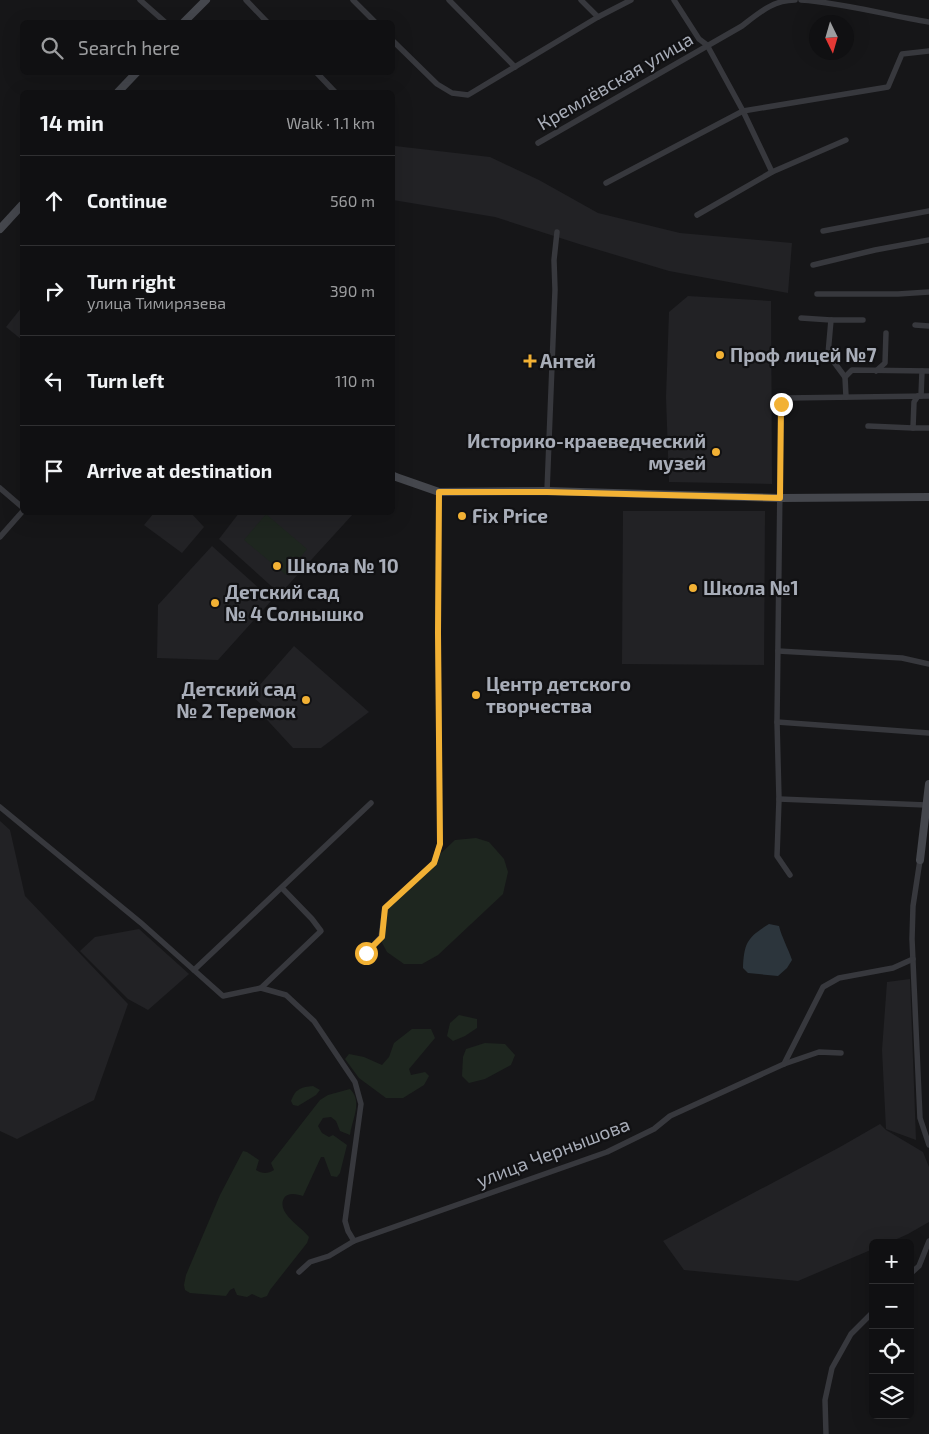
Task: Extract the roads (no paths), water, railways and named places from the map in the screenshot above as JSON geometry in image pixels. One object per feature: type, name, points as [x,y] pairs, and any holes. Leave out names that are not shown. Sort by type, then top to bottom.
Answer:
[{"type":"street","points":[[140,0],[163,20]]},
{"type":"street","points":[[186,20],[206,0]]},
{"type":"street","points":[[246,0],[265,20]]},
{"type":"street","points":[[353,0],[373,20]]},
{"type":"street","points":[[449,0],[515,67]]},
{"type":"street","points":[[581,0],[598,17]]},
{"type":"street","points":[[395,43],[437,84],[452,93],[468,95],[598,17],[631,0]]},
{"type":"street","points":[[674,0],[699,39],[707,44],[743,111],[772,172]]},
{"type":"street","name":"Кремлёвская улица","points":[[538,143],[707,44],[742,26],[767,7],[785,0],[795,0]]},
{"type":"street","points":[[801,0],[826,2],[929,22]]},
{"type":"street","points":[[606,183],[743,111],[888,87],[902,54],[929,52]]},
{"type":"street","points":[[120,90],[134,75]]},
{"type":"street","points":[[319,75],[333,90]]},
{"type":"street","points":[[697,215],[772,172],[846,140]]},
{"type":"street","points":[[0,229],[20,207]]},
{"type":"street","points":[[823,231],[929,211]]},
{"type":"street","points":[[547,492],[556,232]]},
{"type":"street","points":[[813,265],[875,250],[929,240]]},
{"type":"street","points":[[817,294],[929,292]]},
{"type":"street","points":[[801,318],[863,320]]},
{"type":"street","points":[[831,320],[828,354],[845,377],[846,397]]},
{"type":"street","points":[[915,325],[929,326]]},
{"type":"street","points":[[876,370],[885,363],[886,334]]},
{"type":"street","points":[[845,377],[852,370],[929,371]]},
{"type":"street","points":[[913,428],[914,402],[920,396],[922,371]]},
{"type":"street","points":[[790,875],[777,856],[782,400],[786,398],[929,396]]},
{"type":"street","points":[[868,426],[929,428]]},
{"type":"street","points":[[395,477],[439,492],[547,492],[780,498],[929,497]]},
{"type":"street","points":[[0,488],[20,505]]},
{"type":"street","points":[[366,953],[382,937],[385,908],[434,863],[440,844],[439,492]]},
{"type":"street","points":[[0,537],[20,514]]},
{"type":"street","points":[[778,651],[902,658],[929,664]]},
{"type":"street","points":[[777,722],[929,734]]},
{"type":"street","points":[[929,784],[913,906],[913,960],[920,1118],[929,1145]]},
{"type":"street","points":[[779,799],[926,805]]},
{"type":"street","points":[[194,970],[371,803]]},
{"type":"street","points":[[0,807],[140,922],[223,996],[261,988],[286,994],[314,1021],[355,1082],[361,1104],[345,1221],[354,1242]]},
{"type":"street","points":[[261,988],[321,931],[282,888]]},
{"type":"street","points":[[784,1064],[823,987],[839,978],[894,968],[913,960]]},
{"type":"street","name":"улица Чернышова","points":[[299,1272],[310,1262],[329,1256],[354,1242],[607,1152],[654,1128],[670,1116],[784,1064],[820,1052],[841,1053]]},
{"type":"street","points":[[914,1270],[919,1266],[929,1241]]},
{"type":"street","points":[[826,1434],[825,1400],[832,1368],[851,1334],[869,1316]]},
{"type":"place","name":"Проф лицей №7","points":[[720,355]]},
{"type":"place","name":"Антей","points":[[530,361]]},
{"type":"place","name":"Историко-краеведческий музей","points":[[716,452]]},
{"type":"place","name":"Fix Price","points":[[462,516]]},
{"type":"place","name":"Школа № 10","points":[[277,566]]},
{"type":"place","name":"Школа №1","points":[[693,588]]},
{"type":"place","name":"Детский сад № 4 Солнышко","points":[[215,603]]},
{"type":"place","name":"Центр детского творчества","points":[[476,695]]},
{"type":"place","name":"Детский сад № 2 Теремок","points":[[306,700]]}]
